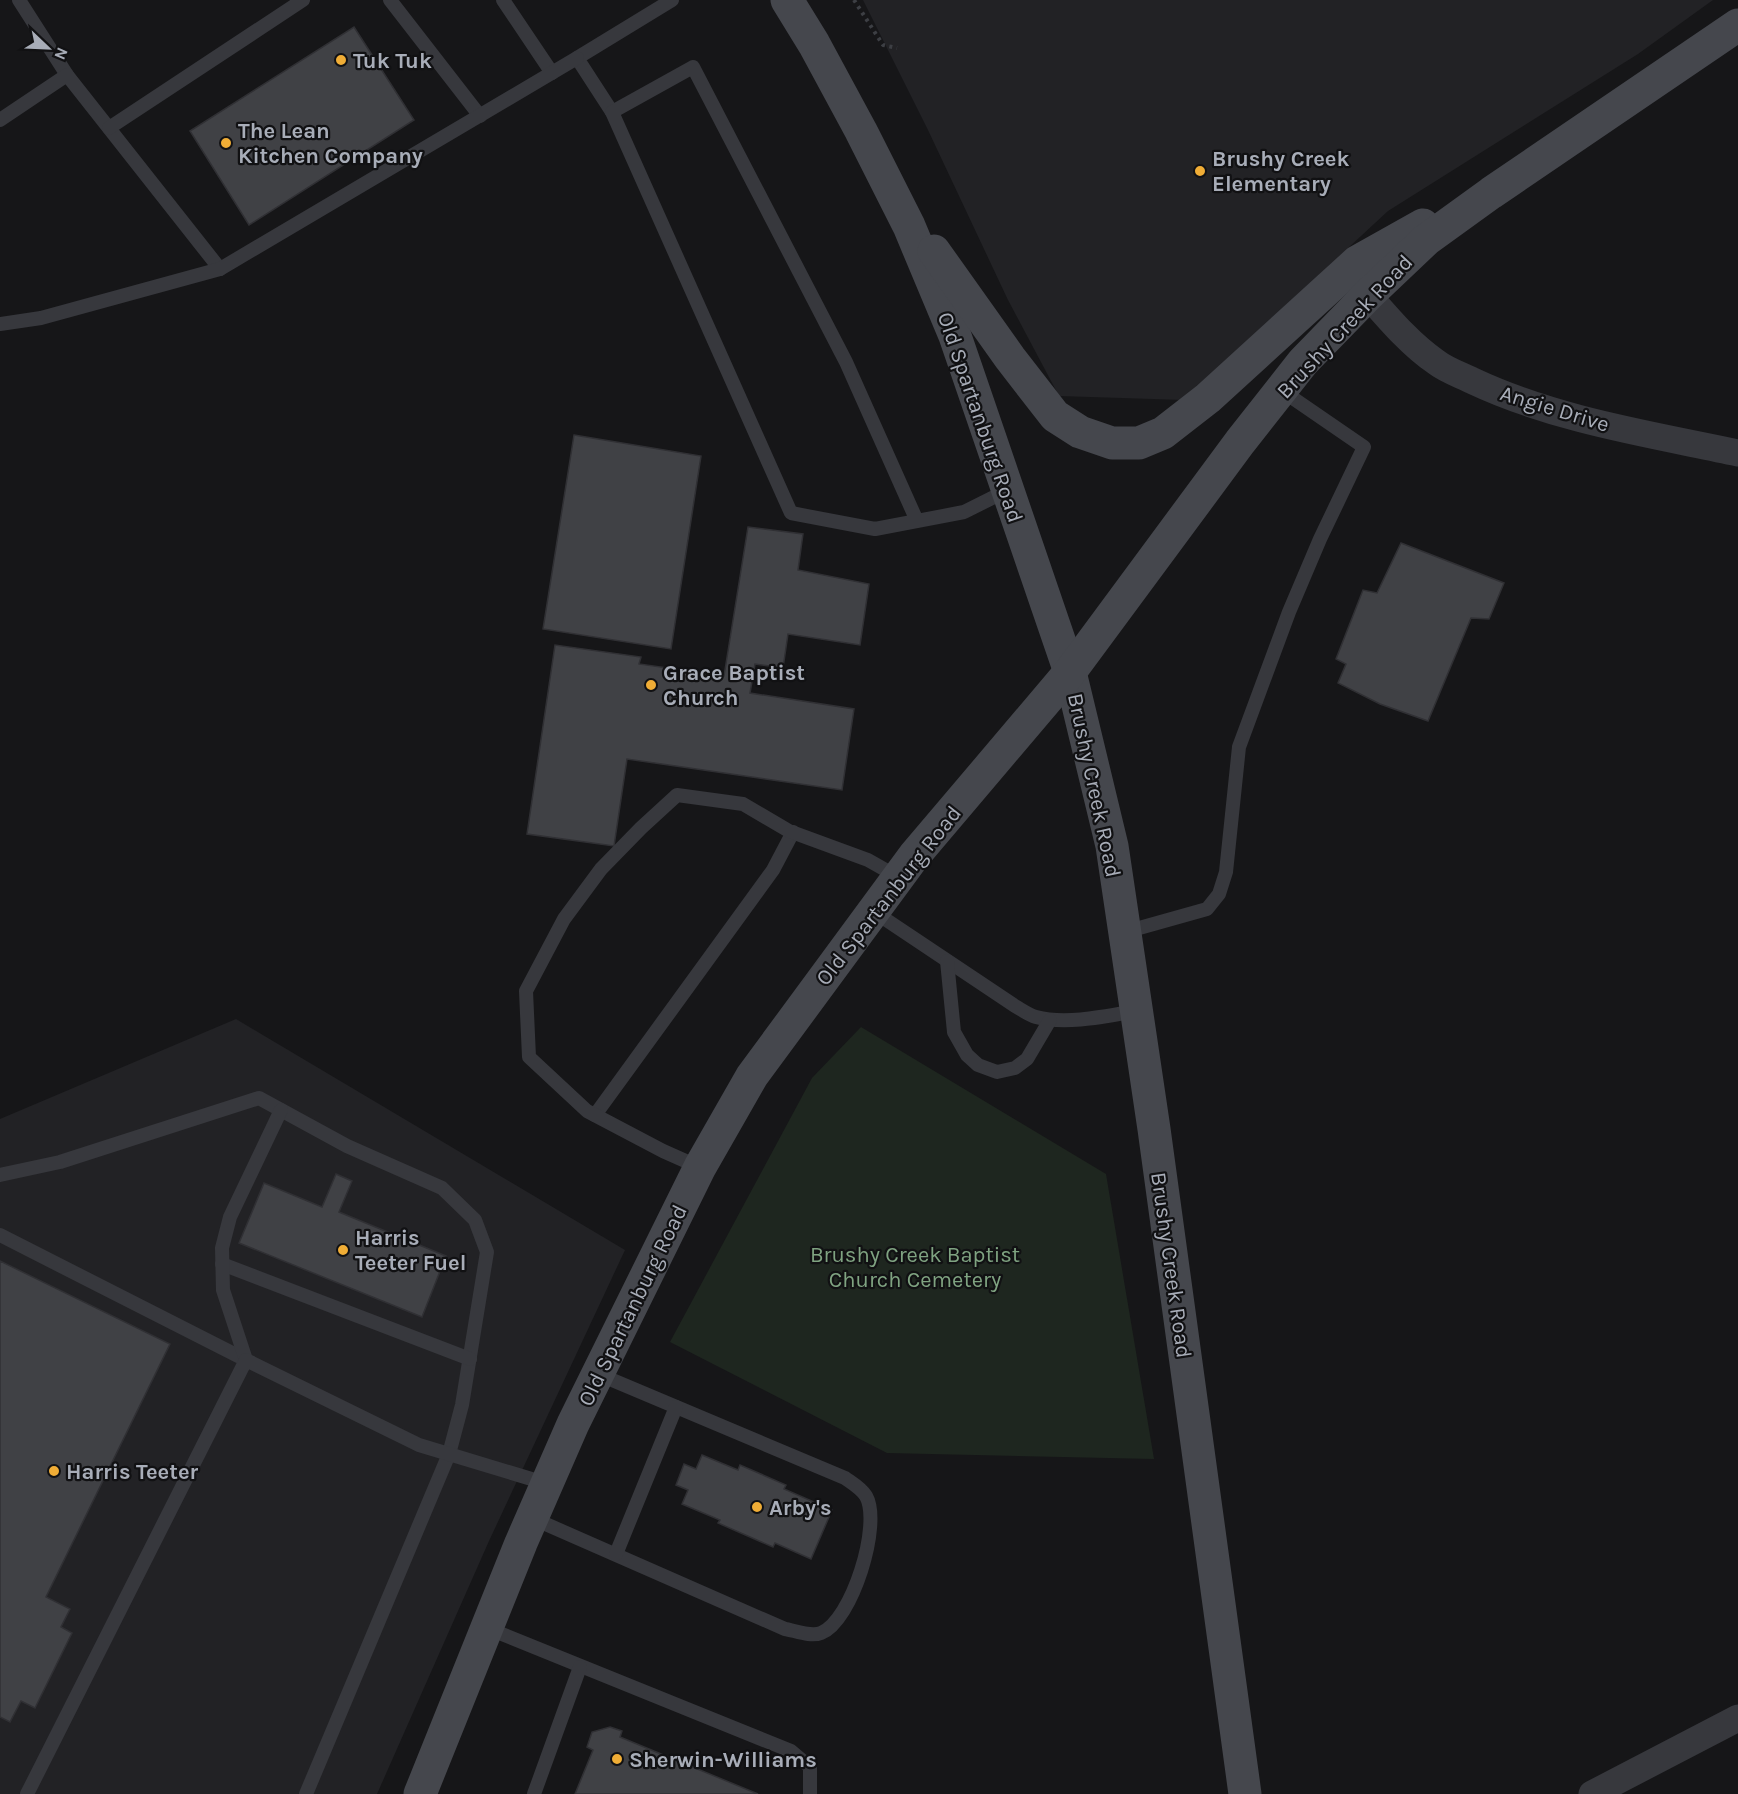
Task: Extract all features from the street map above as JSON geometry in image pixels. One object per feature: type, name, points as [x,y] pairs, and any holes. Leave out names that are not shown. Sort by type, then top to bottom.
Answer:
[{"type":"main road","name":"Old Spartanburg Road","points":[[420,1794],[532,1518],[598,1374],[700,1167],[752,1076],[914,856],[1070,672],[955,336],[909,226],[814,44],[788,0]]},
{"type":"main road","name":"Brushy Creek Road","points":[[1245,1794],[1112,846],[1070,672],[1281,390],[1304,362],[1368,295],[1426,240],[1550,152],[1738,25]]},
{"type":"main road","points":[[889,186],[1010,358],[1055,416],[1080,432],[1112,443],[1139,443],[1163,433],[1208,398],[1357,262],[1550,152]]},
{"type":"street","name":"Angie Drive","points":[[1368,295],[1404,335],[1437,364],[1493,390],[1540,408],[1738,453]]},
{"type":"street","points":[[1592,1794],[1738,1718]]},
{"type":"lane","points":[[19,0],[68,75],[220,269]]},
{"type":"lane","points":[[109,128],[303,0]]},
{"type":"lane","points":[[390,0],[480,116]]},
{"type":"lane","points":[[0,324],[41,318],[220,269],[672,0]]},
{"type":"lane","points":[[506,1],[552,73]]},
{"type":"lane","points":[[577,58],[612,112],[791,513],[875,529],[964,512],[1008,490]]},
{"type":"lane","points":[[612,112],[693,67],[846,362],[917,521]]},
{"type":"lane","points":[[0,120],[68,75]]},
{"type":"lane","points":[[1125,932],[1207,909],[1219,894],[1226,872],[1239,747],[1288,612],[1364,447],[1281,390]]},
{"type":"lane","points":[[700,1167],[663,1151],[587,1111],[529,1057],[526,991],[564,918],[601,869],[677,795],[743,804],[793,832],[868,860],[898,877]]},
{"type":"lane","points":[[595,1115],[773,870],[793,832]]},
{"type":"lane","points":[[873,911],[1034,1017],[1050,1020],[1097,1018],[1136,1011]]},
{"type":"lane","points":[[946,961],[954,1032],[967,1055],[978,1065],[997,1072],[1015,1068],[1027,1059],[1050,1020]]},
{"type":"lane","points":[[0,1175],[60,1162],[259,1098],[347,1146],[442,1188],[475,1220],[487,1252],[462,1404],[449,1454],[306,1794]]},
{"type":"lane","points":[[27,1794],[246,1360],[223,1290],[222,1248],[230,1217],[281,1110]]},
{"type":"lane","points":[[0,1235],[418,1445],[548,1484]]},
{"type":"lane","points":[[222,1264],[470,1359]]},
{"type":"lane","points":[[532,1518],[785,1629],[806,1634],[821,1633],[836,1622],[857,1583],[869,1543],[870,1515],[866,1497],[859,1487],[845,1478],[598,1374]]},
{"type":"lane","points":[[616,1554],[676,1407]]},
{"type":"lane","points":[[487,1628],[791,1751],[810,1767],[810,1794]]},
{"type":"lane","points":[[534,1794],[580,1667]]},
{"type":"path","points":[[854,0],[883,45],[897,48]]},
{"type":"shaded area","name":"Brushy Creek Elementary","points":[[863,0],[1713,0],[1638,54],[1388,211],[1184,400],[1059,396],[1008,300],[928,130]]},
{"type":"shaded area","points":[[236,1019],[625,1250],[489,1541],[377,1794],[0,1794],[0,1119]]},
{"type":"green space","name":"Brushy Creek Baptist Church Cemetery","points":[[861,1027],[1106,1174],[1154,1459],[887,1453],[670,1342],[812,1078]]},
{"type":"building","points":[[354,27],[414,120],[249,225],[190,131]]},
{"type":"building","points":[[574,435],[701,456],[671,649],[543,629]]},
{"type":"building","name":"Grace Baptist Church","points":[[748,527],[803,534],[798,570],[869,584],[860,645],[788,634],[783,668],[755,664],[750,693],[854,709],[842,790],[627,759],[614,846],[527,834],[555,645],[641,657],[639,664],[724,676]]},
{"type":"building","points":[[1401,543],[1504,583],[1489,619],[1471,618],[1428,721],[1380,704],[1338,683],[1346,664],[1336,659],[1363,590],[1377,593]]},
{"type":"building","name":"Harris Teeter Fuel","points":[[336,1174],[352,1181],[339,1212],[446,1256],[422,1317],[239,1243],[264,1183],[322,1207]]},
{"type":"building","name":"Harris Teeter","points":[[0,1261],[170,1344],[46,1597],[70,1609],[61,1627],[72,1633],[35,1708],[21,1701],[10,1722],[0,1717]]},
{"type":"building","name":"Arby's","points":[[702,1455],[738,1470],[740,1465],[786,1485],[784,1489],[832,1510],[811,1559],[775,1543],[773,1547],[682,1504],[688,1490],[676,1485],[684,1464],[696,1469]]},
{"type":"building","points":[[610,1727],[622,1731],[620,1737],[758,1794],[575,1794],[593,1750],[587,1747],[592,1732]]},
{"type":"place","name":"Tuk Tuk","points":[[341,60]]},
{"type":"place","name":"The Lean Kitchen Company","points":[[226,143]]},
{"type":"place","name":"Brushy Creek Elementary","points":[[1200,171]]},
{"type":"place","name":"Grace Baptist Church","points":[[651,685]]},
{"type":"place","name":"Harris Teeter Fuel","points":[[343,1250]]},
{"type":"place","name":"Harris Teeter","points":[[54,1471]]},
{"type":"place","name":"Arby's","points":[[757,1507]]},
{"type":"place","name":"Sherwin-Williams","points":[[617,1759]]}]
